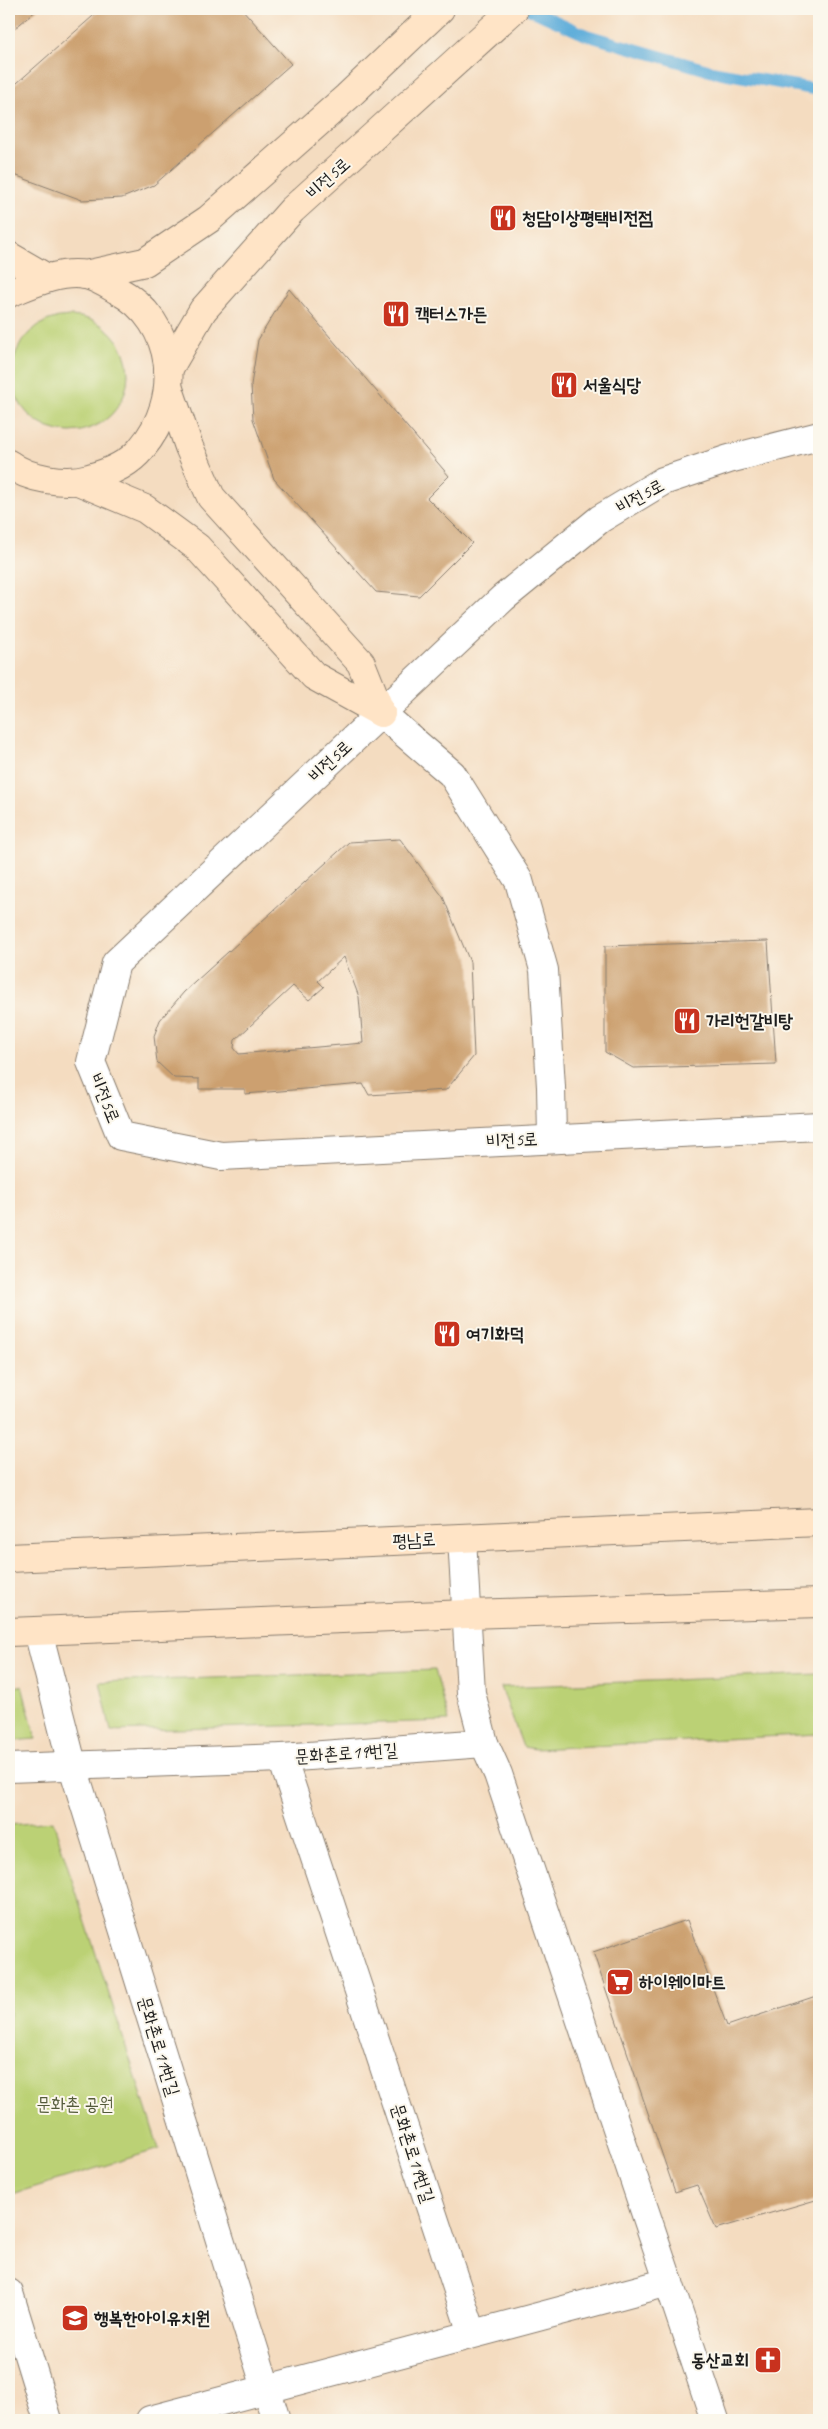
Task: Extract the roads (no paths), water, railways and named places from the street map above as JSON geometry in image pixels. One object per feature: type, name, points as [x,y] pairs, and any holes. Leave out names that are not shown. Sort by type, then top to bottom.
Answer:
[{"type":"street","points":[[9,293],[46,278],[85,275],[145,262],[209,219],[347,97],[440,9]]},
{"type":"street","name":"비전5로","points":[[169,380],[204,310],[292,210],[514,9]]},
{"type":"street","points":[[9,256],[46,278]]},
{"type":"street","points":[[85,275],[131,298],[154,323],[167,355],[169,380],[189,447],[212,497],[361,663],[381,713]]},
{"type":"street","points":[[78,481],[112,471],[140,451],[160,423],[169,380]]},
{"type":"street","name":"비전5로","points":[[819,436],[729,459],[663,481],[600,519],[503,598],[116,962],[91,1062],[121,1136],[220,1156],[819,1126]]},
{"type":"street","points":[[9,464],[43,479]]},
{"type":"street","points":[[9,486],[43,479],[78,481],[145,509],[196,546],[314,676],[381,713]]},
{"type":"street","name":"비전5로","points":[[381,713],[452,774],[520,881],[544,970],[552,1087],[552,1138]]},
{"type":"street","name":"평남로","points":[[9,1558],[819,1522]]},
{"type":"street","points":[[462,1538],[468,1614],[471,1693],[484,1743],[498,1774],[715,2420]]},
{"type":"street","points":[[9,1632],[468,1614],[819,1603]]},
{"type":"street","name":"문화촌로11번길","points":[[38,1631],[72,1764],[276,2420]]},
{"type":"street","name":"문화촌로19번길","points":[[472,2333],[282,1758],[484,1743]]},
{"type":"street","points":[[9,1768],[72,1764],[282,1758]]},
{"type":"street","points":[[150,2420],[669,2282]]},
{"type":"street","points":[[9,2293],[48,2420]]},
{"type":"waterway","points":[[529,9],[586,35],[711,71],[819,90]]},
{"type":"place","name":"청담이상평택비전점","points":[[503,218]]},
{"type":"place","name":"캑터스가든","points":[[396,314]]},
{"type":"place","name":"서울식당","points":[[564,385]]},
{"type":"place","name":"가리헌갈비탕","points":[[687,1021]]},
{"type":"place","name":"여기화덕","points":[[447,1334]]},
{"type":"place","name":"하이웨이마트","points":[[620,1982]]},
{"type":"place","name":"행복한아이유치원","points":[[75,2318]]},
{"type":"place","name":"동산교회","points":[[768,2360]]},
{"type":"park label","name":"문화촌 공원","points":[[75,2104]]}]
